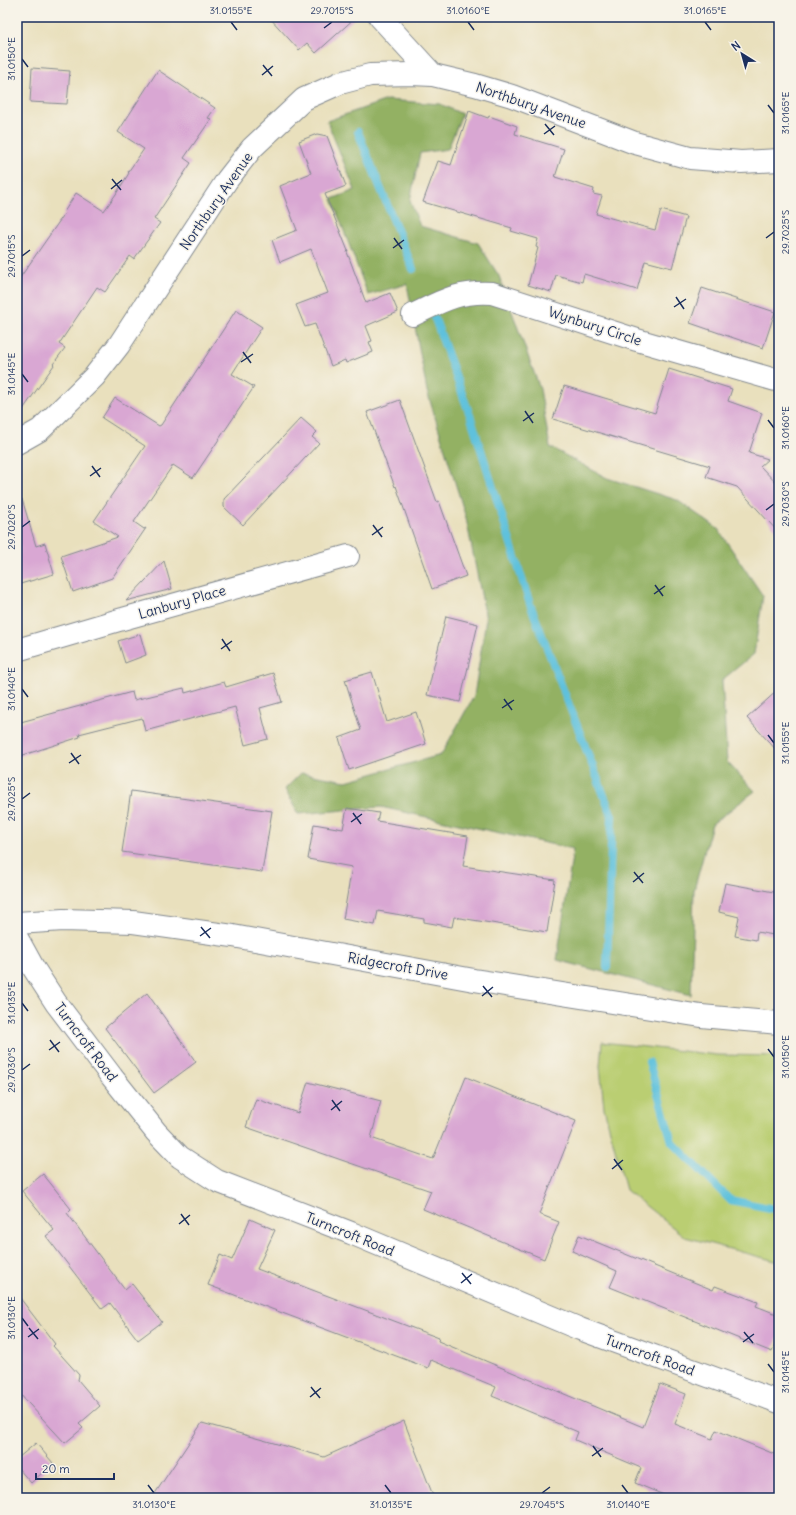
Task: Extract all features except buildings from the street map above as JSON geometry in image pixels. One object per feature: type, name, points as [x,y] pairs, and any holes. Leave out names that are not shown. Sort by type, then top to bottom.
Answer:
[{"type":"street","points":[[380,17],[433,75]]},
{"type":"street","name":"Northbury Avenue","points":[[17,443],[40,430],[94,377],[120,345],[228,180],[252,148],[304,99],[340,84],[370,75],[433,75],[512,96],[635,143],[690,158],[741,162],[779,160]]},
{"type":"street","name":"Wynbury Circle","points":[[413,315],[454,296],[475,292],[492,294],[637,340],[779,381]]},
{"type":"street","name":"Lanbury Place","points":[[17,650],[348,556]]},
{"type":"street","name":"Ridgecroft Drive","points":[[17,923],[63,920],[133,922],[233,936],[474,980],[701,1016],[779,1023]]},
{"type":"street","name":"Turncroft Road","points":[[17,938],[34,969],[56,1003],[156,1132],[180,1157],[217,1182],[351,1233],[580,1329],[779,1402]]},
{"type":"green space","points":[[387,100],[440,104],[462,114],[448,149],[420,153],[410,201],[420,226],[478,243],[499,276],[540,389],[550,447],[607,478],[677,500],[718,529],[763,596],[754,654],[722,680],[727,762],[755,791],[712,824],[694,890],[691,995],[557,960],[573,849],[381,807],[298,814],[285,789],[301,773],[346,781],[441,755],[474,696],[486,619],[466,518],[427,391],[407,284],[368,295],[332,199],[355,190],[327,121]]},
{"type":"green space","points":[[602,1042],[717,1055],[779,1056],[779,1262],[685,1237],[626,1190],[604,1108],[600,1066]]},
{"type":"waterway","points":[[358,132],[413,269]]},
{"type":"waterway","points":[[435,319],[471,418],[530,604],[612,816],[607,967]]},
{"type":"waterway","points":[[649,1062],[672,1142],[730,1200],[779,1210]]}]
